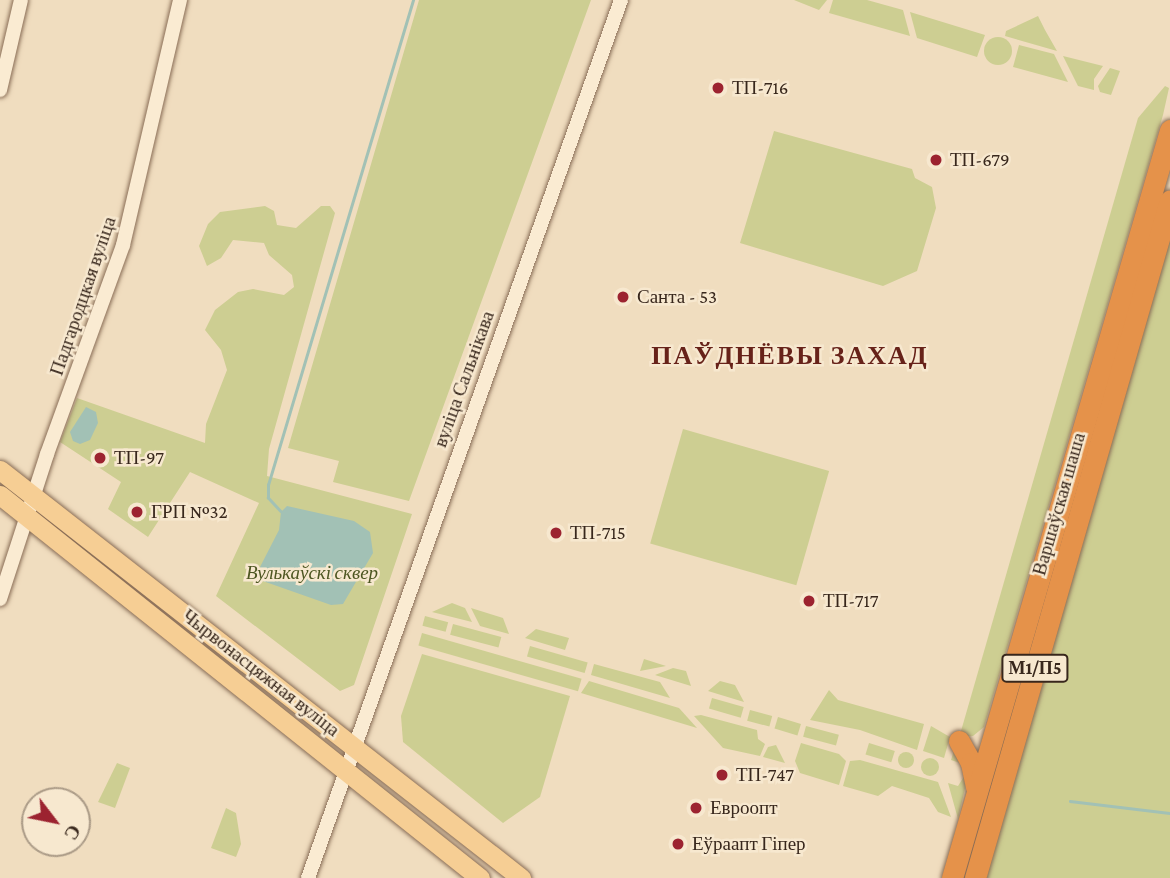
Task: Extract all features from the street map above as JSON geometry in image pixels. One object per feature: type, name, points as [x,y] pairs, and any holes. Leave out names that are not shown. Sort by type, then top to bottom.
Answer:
[{"type":"highway","name":"Варшаўская шаша","points":[[975,878],[1136,278],[1170,130]]},
{"type":"highway","name":"Варшаўская шаша","points":[[1136,278],[1170,200]]},
{"type":"highway","name":"Варшаўская шаша","points":[[952,878],[995,725],[1122,327]]},
{"type":"highway","points":[[976,791],[971,763],[959,741],[977,740],[995,725]]},
{"type":"main road","name":"Чырвонасцяжная вуліца","points":[[0,470],[521,878]]},
{"type":"main road","name":"Чырвонасцяжная вуліца","points":[[0,495],[480,878]]},
{"type":"street","points":[[0,90],[21,0]]},
{"type":"street","name":"Падгародцкая вуліца","points":[[0,599],[123,245],[180,0]]},
{"type":"street","name":"вуліца Сальнікава","points":[[308,878],[621,0]]},
{"type":"green space","points":[[419,0],[591,0],[409,501],[333,482],[339,461],[288,448]]},
{"type":"green space","points":[[794,0],[827,0],[819,10]]},
{"type":"green space","points":[[833,0],[867,0],[903,10],[910,36],[829,13]]},
{"type":"green space","points":[[910,12],[985,35],[977,57],[917,38]]},
{"type":"green space","points":[[1038,16],[1057,51],[1005,36],[1006,31]]},
{"type":"green space","points":[[998,37],[1008,41],[1012,51],[1008,61],[998,65],[988,61],[984,51],[988,41]]},
{"type":"green space","points":[[1019,45],[1054,54],[1068,82],[1013,67]]},
{"type":"green space","points":[[1063,56],[1103,66],[1094,79],[1094,90],[1078,86]]},
{"type":"green space","points":[[1110,68],[1120,71],[1111,95],[1100,92],[1098,86]]},
{"type":"green space","points":[[1165,86],[1169,88],[1163,115],[984,727],[973,736],[964,737],[961,731],[1138,118]]},
{"type":"green space","points":[[774,131],[912,169],[915,178],[932,187],[936,208],[917,271],[883,286],[740,243]]},
{"type":"green space","name":"Вулькаўскі сквер","points":[[265,206],[274,211],[277,225],[296,228],[321,206],[330,206],[335,213],[269,449],[267,476],[412,514],[354,685],[340,691],[216,596],[259,503],[190,472],[148,537],[108,509],[121,482],[60,442],[77,398],[205,443],[206,424],[227,370],[221,350],[205,330],[215,310],[238,292],[253,289],[284,295],[294,287],[292,275],[269,255],[264,243],[233,240],[221,258],[207,266],[199,246],[208,224],[220,212]]},
{"type":"green space","points":[[1170,220],[1170,878],[981,878]]},
{"type":"green space","points":[[683,429],[829,471],[796,585],[650,543]]},
{"type":"green space","points":[[452,603],[465,608],[472,622],[432,612]]},
{"type":"green space","points":[[471,608],[503,618],[509,634],[480,626]]},
{"type":"green space","points":[[425,616],[448,622],[446,632],[422,626]]},
{"type":"green space","points":[[453,624],[501,637],[498,648],[450,635]]},
{"type":"green space","points":[[536,629],[569,638],[565,650],[525,638]]},
{"type":"green space","points":[[422,633],[582,679],[578,691],[418,645]]},
{"type":"green space","points":[[530,646],[588,663],[585,673],[527,657]]},
{"type":"green space","points":[[422,654],[570,696],[540,797],[503,823],[403,742],[401,716]]},
{"type":"green space","points":[[644,659],[666,666],[640,671]]},
{"type":"green space","points":[[594,664],[660,682],[670,698],[591,675]]},
{"type":"green space","points":[[673,668],[686,671],[691,686],[655,675]]},
{"type":"green space","points":[[589,681],[679,708],[697,728],[581,693]]},
{"type":"green space","points":[[720,681],[735,685],[744,702],[708,691]]},
{"type":"green space","points":[[829,690],[838,700],[924,724],[917,750],[860,730],[810,720]]},
{"type":"green space","points":[[712,698],[744,707],[741,718],[709,709]]},
{"type":"green space","points":[[750,710],[772,716],[769,727],[747,721]]},
{"type":"green space","points":[[701,715],[757,730],[758,739],[765,744],[760,756],[723,748],[694,716]]},
{"type":"green space","points":[[778,717],[801,724],[797,735],[774,728]]},
{"type":"green space","points":[[806,726],[839,735],[836,745],[803,737]]},
{"type":"green space","points":[[931,726],[950,737],[944,758],[923,751]]},
{"type":"green space","points":[[801,743],[839,754],[846,761],[839,785],[800,773],[795,761]]},
{"type":"green space","points":[[869,743],[895,751],[891,762],[865,754]]},
{"type":"green space","points":[[956,744],[969,771],[958,819],[948,783],[958,786],[965,775],[963,764],[951,760]]},
{"type":"green space","points":[[776,745],[785,763],[763,757],[768,747]]},
{"type":"green space","points":[[906,752],[912,754],[912,766],[906,768],[900,766],[898,760],[900,754]]},
{"type":"green space","points":[[930,758],[936,761],[939,767],[936,773],[930,776],[924,773],[921,767],[924,761]]},
{"type":"green space","points":[[860,760],[938,782],[951,817],[938,812],[929,798],[892,786],[878,796],[843,786],[850,761]]},
{"type":"green space","points":[[117,763],[130,768],[115,808],[98,802]]},
{"type":"green space","points":[[226,808],[236,813],[241,844],[236,857],[211,848]]},
{"type":"shaded area","points":[[86,407],[96,412],[98,423],[90,440],[80,444],[73,441],[70,432]]},
{"type":"shaded area","points":[[287,506],[354,521],[370,532],[373,553],[343,604],[331,605],[260,580],[260,567],[279,530],[281,512]]},
{"type":"waterway","points":[[281,512],[268,498],[268,485],[413,0]]},
{"type":"waterway","points":[[1070,801],[1170,813]]},
{"type":"place","name":"ТП-716","points":[[718,88]]},
{"type":"place","name":"ТП-679","points":[[936,160]]},
{"type":"place","name":"Санта - 53","points":[[623,297]]},
{"type":"place","name":"ТП-97","points":[[100,458]]},
{"type":"place","name":"ГРП №32","points":[[137,512]]},
{"type":"place","name":"ТП-715","points":[[556,533]]},
{"type":"place","name":"ТП-717","points":[[809,601]]},
{"type":"place","name":"ТП-747","points":[[722,775]]},
{"type":"place","name":"Евроопт","points":[[696,808]]},
{"type":"place","name":"Еўраапт Гіпер","points":[[678,844]]},
{"type":"district","name":"ПАЎДНЁВЫ ЗАХАД","points":[[790,356]]}]
